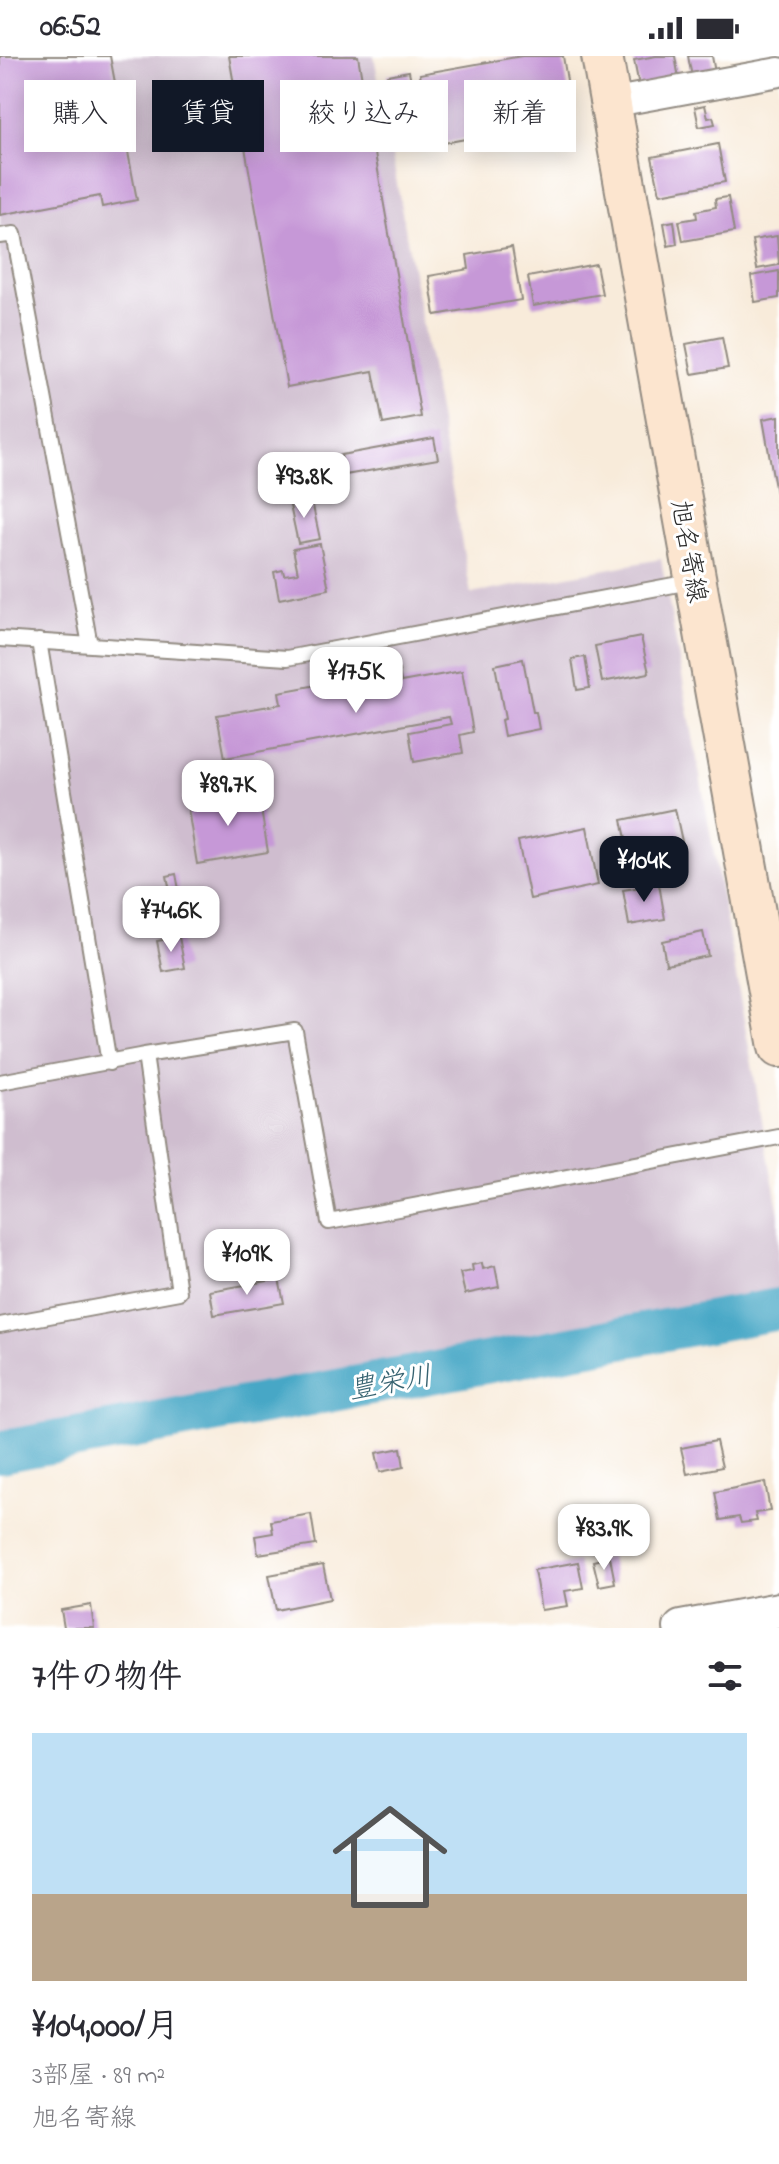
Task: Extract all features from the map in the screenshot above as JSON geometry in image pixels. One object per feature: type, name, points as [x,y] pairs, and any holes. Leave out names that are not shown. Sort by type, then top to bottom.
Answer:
[{"type":"main road","name":"旭名寄線","points":[[602,56],[779,1047]]},
{"type":"street","points":[[610,103],[779,72]]},
{"type":"street","points":[[681,1628],[779,1610]]},
{"type":"lane","points":[[0,236],[14,234],[90,645]]},
{"type":"lane","points":[[0,639],[287,658],[696,581]]},
{"type":"lane","points":[[39,641],[109,1063]]},
{"type":"lane","points":[[0,1082],[295,1031],[329,1222],[779,1137]]},
{"type":"lane","points":[[0,1325],[179,1292],[145,1055]]},
{"type":"shaded area","points":[[0,56],[374,56],[378,80],[280,80],[280,152],[391,152],[471,594],[661,559],[779,1215],[779,1296],[0,1438]]},
{"type":"building","points":[[0,56],[110,56],[114,80],[24,80],[24,152],[128,152],[137,200],[102,207],[100,196],[0,215]]},
{"type":"building","points":[[229,56],[358,56],[362,80],[280,80],[280,152],[375,152],[421,417],[383,424],[373,371],[287,387],[246,152],[264,152],[264,80],[233,80]]},
{"type":"building","points":[[522,56],[563,56],[567,80],[464,80],[464,139],[448,142],[448,80],[421,80],[420,74]]},
{"type":"building","points":[[675,56],[679,79],[639,86],[634,60]]},
{"type":"building","points":[[688,56],[712,56],[715,73],[692,77]]},
{"type":"building","points":[[409,71],[411,80],[388,80],[387,75]]},
{"type":"building","points":[[705,105],[708,118],[713,117],[715,124],[699,127],[695,107]]},
{"type":"building","points":[[718,144],[725,182],[660,194],[652,157]]},
{"type":"building","points":[[728,197],[734,232],[683,241],[679,221],[697,218],[696,211],[716,207],[715,199]]},
{"type":"building","points":[[674,221],[677,244],[668,246],[664,223]]},
{"type":"building","points":[[777,236],[779,265],[757,269],[752,240]]},
{"type":"building","points":[[512,247],[521,300],[435,315],[429,276],[469,269],[467,255]]},
{"type":"building","points":[[596,264],[602,294],[533,306],[528,277]]},
{"type":"building","points":[[779,271],[779,298],[755,302],[751,276]]},
{"type":"building","points":[[722,337],[728,368],[692,374],[686,344]]},
{"type":"building","points":[[779,416],[779,499],[777,499],[763,419]]},
{"type":"building","points":[[434,438],[438,459],[345,475],[341,455]]},
{"type":"building","points":[[311,497],[320,539],[298,543],[289,501]]},
{"type":"building","points":[[320,544],[329,589],[279,599],[274,572],[283,570],[284,575],[298,573],[293,549]]},
{"type":"building","points":[[641,637],[649,673],[602,682],[595,646]]},
{"type":"building","points":[[585,657],[590,688],[577,690],[572,659]]},
{"type":"building","points":[[523,659],[539,729],[504,736],[501,720],[505,719],[495,665]]},
{"type":"building","points":[[399,670],[401,682],[462,671],[473,732],[460,735],[463,753],[414,762],[409,732],[451,724],[449,717],[225,758],[217,715],[281,704],[279,692]]},
{"type":"building","points":[[258,791],[268,852],[197,864],[187,803]]},
{"type":"building","points":[[675,809],[683,846],[630,857],[622,820]]},
{"type":"building","points":[[587,827],[598,885],[530,899],[518,841]]},
{"type":"building","points":[[176,874],[186,926],[177,927],[167,876]]},
{"type":"building","points":[[659,884],[665,919],[629,925],[623,890]]},
{"type":"building","points":[[703,932],[708,956],[666,964],[662,941]]},
{"type":"building","points":[[179,937],[185,968],[163,972],[157,941]]},
{"type":"building","points":[[482,1263],[483,1269],[495,1266],[499,1287],[465,1294],[460,1273],[473,1271],[472,1265]]},
{"type":"building","points":[[279,1279],[284,1303],[214,1315],[210,1291]]},
{"type":"building","points":[[716,1441],[722,1467],[687,1474],[681,1448]]},
{"type":"building","points":[[401,1448],[404,1467],[380,1472],[376,1453]]},
{"type":"building","points":[[765,1482],[770,1511],[755,1513],[757,1521],[741,1523],[739,1517],[720,1520],[715,1492]]},
{"type":"building","points":[[311,1514],[316,1545],[258,1554],[255,1536],[273,1533],[271,1521]]},
{"type":"building","points":[[610,1557],[615,1583],[599,1586],[593,1561]]},
{"type":"building","points":[[578,1562],[583,1588],[565,1591],[568,1606],[541,1610],[534,1570]]},
{"type":"building","points":[[323,1565],[330,1599],[276,1610],[269,1575]]},
{"type":"building","points":[[91,1605],[94,1628],[64,1628],[61,1610]]},
{"type":"waterway","name":"豊栄川","points":[[0,1452],[779,1309]]}]
